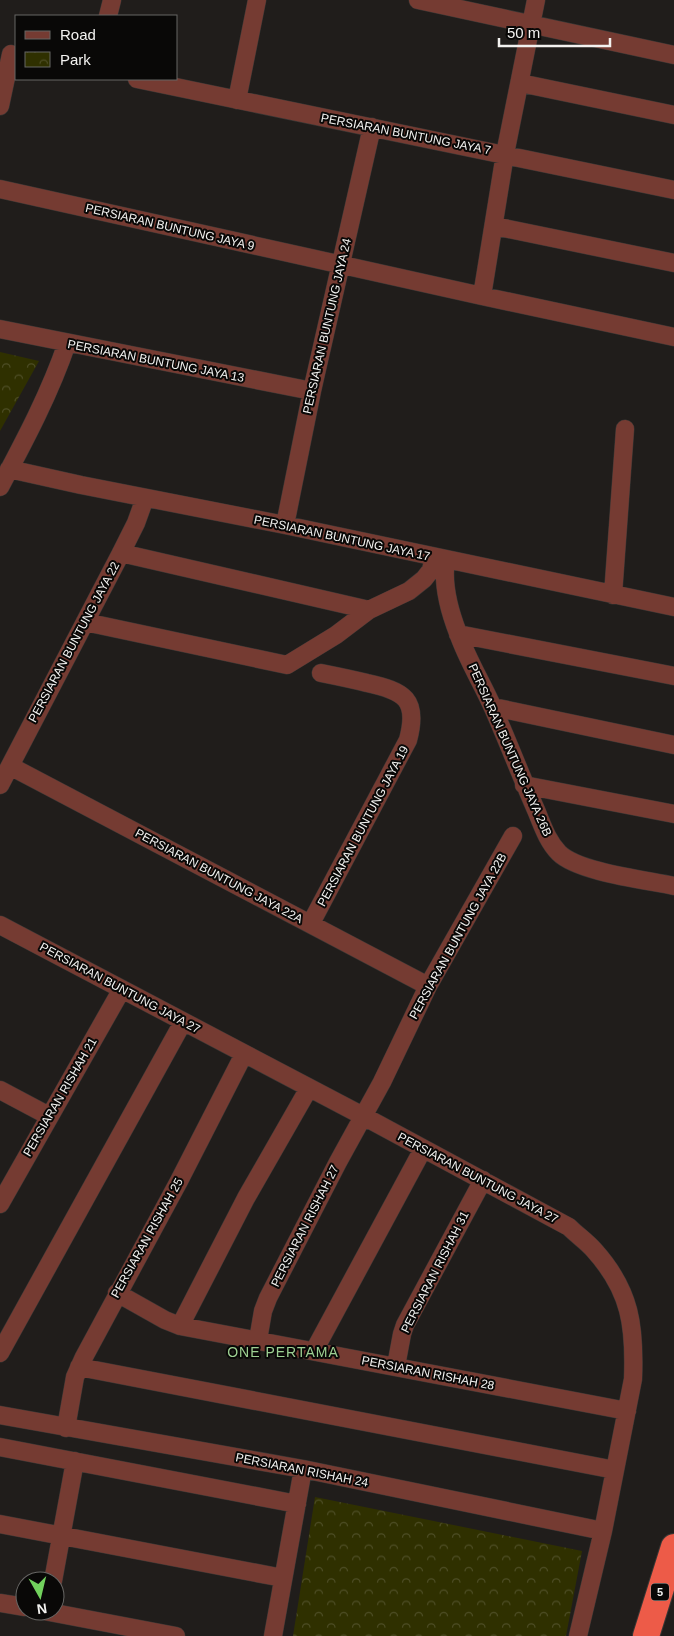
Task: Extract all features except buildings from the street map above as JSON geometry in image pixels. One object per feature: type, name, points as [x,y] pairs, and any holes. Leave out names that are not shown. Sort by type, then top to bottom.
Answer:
[{"type":"highway","name":"5","points":[[646,1636],[674,1547]]},
{"type":"highway","name":"5","points":[[659,1636],[674,1586]]},
{"type":"street","points":[[108,15],[112,0]]},
{"type":"street","points":[[237,100],[257,0]]},
{"type":"street","points":[[418,0],[674,55]]},
{"type":"street","points":[[482,296],[505,154],[536,0]]},
{"type":"street","points":[[0,106],[9,53]]},
{"type":"street","name":"PERSIARAN BUNTUNG JAYA 7","points":[[142,80],[674,190]]},
{"type":"street","points":[[520,83],[674,115]]},
{"type":"street","name":"PERSIARAN BUNTUNG JAYA 24","points":[[285,525],[312,391],[372,127]]},
{"type":"street","name":"PERSIARAN BUNTUNG JAYA 9","points":[[0,189],[674,337]]},
{"type":"street","points":[[494,226],[674,263]]},
{"type":"street","name":"PERSIARAN BUNTUNG JAYA 13","points":[[0,329],[312,391]]},
{"type":"street","points":[[0,487],[41,406],[60,364],[66,343]]},
{"type":"street","points":[[613,595],[625,429]]},
{"type":"street","name":"PERSIARAN BUNTUNG JAYA 17","points":[[10,469],[674,607]]},
{"type":"street","name":"PERSIARAN BUNTUNG JAYA 22","points":[[0,785],[121,554],[136,523],[145,498]]},
{"type":"street","points":[[121,554],[369,610]]},
{"type":"street","points":[[85,622],[287,665],[336,635],[369,610],[409,591],[424,579],[440,558]]},
{"type":"street","name":"PERSIARAN BUNTUNG JAYA 26B","points":[[440,558],[458,634],[493,707],[524,785],[548,838],[559,853],[585,868],[674,886]]},
{"type":"street","points":[[458,634],[674,676]]},
{"type":"street","name":"PERSIARAN BUNTUNG JAYA 19","points":[[311,924],[408,740],[413,722],[411,707],[401,694],[387,687],[321,672]]},
{"type":"street","points":[[493,707],[674,745]]},
{"type":"street","name":"PERSIARAN BUNTUNG JAYA 22A","points":[[10,766],[428,986]]},
{"type":"street","points":[[524,785],[674,814]]},
{"type":"street","name":"PERSIARAN BUNTUNG JAYA 22B","points":[[363,1116],[382,1082],[428,986],[513,836]]},
{"type":"street","name":"PERSIARAN BUNTUNG JAYA 27","points":[[0,925],[569,1227],[595,1251],[616,1278],[627,1302],[632,1326],[633,1379],[602,1532],[578,1636]]},
{"type":"street","name":"PERSIARAN RISHAH 21","points":[[0,1204],[122,989]]},
{"type":"street","points":[[0,1353],[184,1022]]},
{"type":"street","name":"PERSIARAN RISHAH 25","points":[[66,1428],[75,1377],[79,1367],[244,1054]]},
{"type":"street","points":[[180,1326],[246,1198],[309,1088]]},
{"type":"street","points":[[0,1090],[49,1116]]},
{"type":"street","name":"PERSIARAN RISHAH 27","points":[[258,1340],[263,1311],[268,1298],[363,1116]]},
{"type":"street","points":[[314,1351],[423,1149]]},
{"type":"street","name":"PERSIARAN RISHAH 31","points":[[396,1366],[402,1334],[406,1325],[483,1180]]},
{"type":"street","name":"PERSIARAN RISHAH 28","points":[[117,1293],[165,1320],[180,1326],[627,1410]]},
{"type":"street","points":[[79,1367],[615,1470]]},
{"type":"street","name":"PERSIARAN RISHAH 24","points":[[0,1415],[303,1469],[602,1532]]},
{"type":"street","points":[[0,1447],[297,1504]]},
{"type":"street","points":[[55,1571],[75,1460]]},
{"type":"street","points":[[273,1636],[303,1469]]},
{"type":"street","points":[[0,1524],[283,1578]]},
{"type":"street","points":[[0,1603],[15,1605]]},
{"type":"street","points":[[65,1614],[176,1636]]},
{"type":"green space","points":[[0,352],[39,361],[0,431]]},
{"type":"green space","points":[[315,1497],[582,1551],[566,1636],[293,1636]]},
{"type":"district","name":"ONE PERTAMA","points":[[283,1352]]}]
